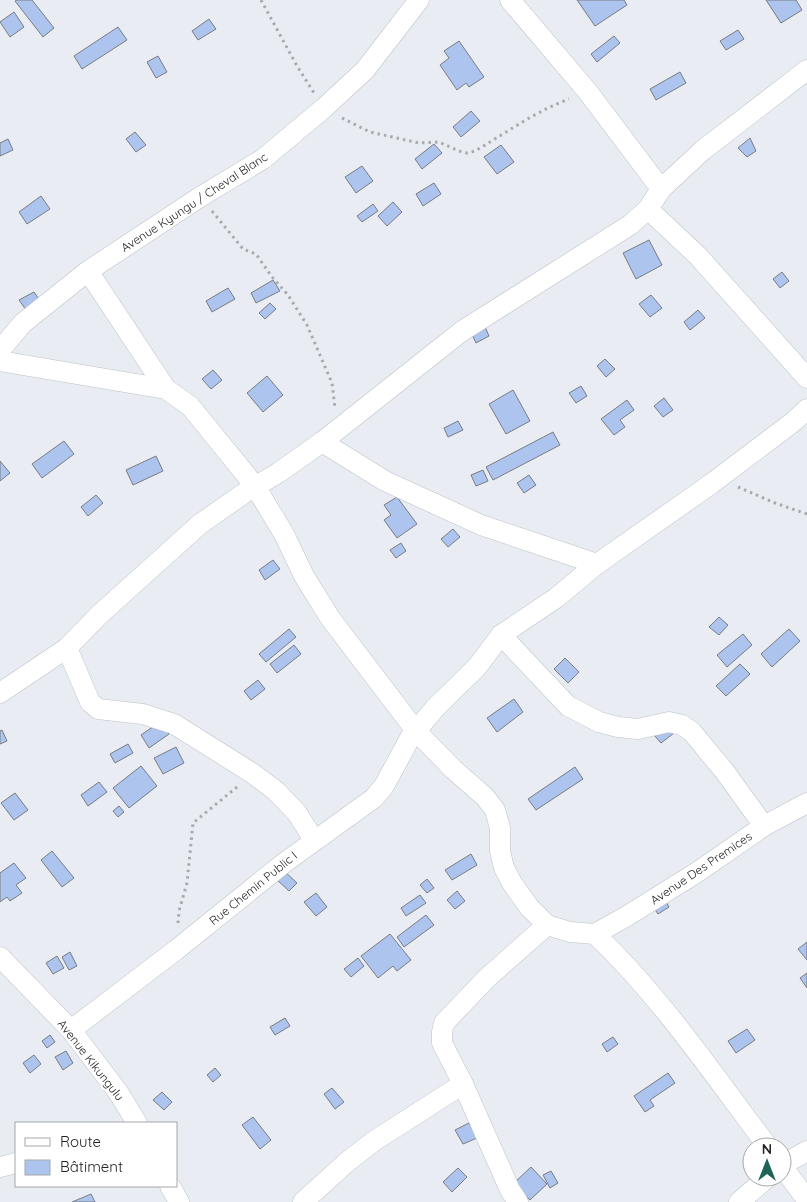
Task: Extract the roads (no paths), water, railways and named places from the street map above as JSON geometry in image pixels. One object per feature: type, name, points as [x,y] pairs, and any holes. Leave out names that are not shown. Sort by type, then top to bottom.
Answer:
[{"type":"street","name":"Avenue Kyungu / Cheval Blanc","points":[[0,350],[23,323],[88,271],[200,197],[263,159],[324,108],[364,70],[419,0]]},
{"type":"street","points":[[510,0],[588,92],[661,189]]},
{"type":"street","points":[[0,693],[66,648],[99,615],[200,524],[255,486],[278,473],[330,435],[462,331],[630,225],[648,209],[661,189],[704,150],[807,70]]},
{"type":"street","points":[[648,209],[698,256],[807,378]]},
{"type":"street","points":[[88,271],[166,389],[190,406],[255,486],[284,534],[304,576],[330,618],[416,731],[485,797],[495,810],[500,828],[500,851],[504,868],[529,907],[547,925],[570,932],[595,934],[620,958],[760,1137]]},
{"type":"street","points":[[0,361],[166,389]]},
{"type":"street","points":[[764,826],[725,772],[692,732],[682,725],[670,722],[638,729],[598,722],[568,706],[500,635],[556,598],[597,564],[711,484],[793,422],[807,409]]},
{"type":"street","points":[[330,435],[385,481],[472,521],[597,564]]},
{"type":"street","name":"Rue Chemin Public I","points":[[71,1030],[176,950],[314,840],[374,798],[384,786],[406,745],[416,731],[436,707],[477,667],[500,635]]},
{"type":"street","points":[[66,648],[90,702],[98,709],[143,714],[174,724],[252,773],[276,791],[297,813],[314,840]]},
{"type":"street","name":"Avenue Des Premices","points":[[595,934],[688,878],[764,826],[807,803]]},
{"type":"street","points":[[518,1202],[510,1190],[463,1084],[442,1043],[442,1032],[444,1023],[487,978],[547,925]]},
{"type":"street","name":"Avenue Kikungulu","points":[[0,957],[71,1030],[131,1119]]},
{"type":"street","points":[[303,1202],[347,1162],[374,1142],[463,1084]]},
{"type":"street","points":[[792,1159],[807,1151]]},
{"type":"street","points":[[0,1168],[15,1163]]},
{"type":"street","points":[[792,1179],[807,1200]]},
{"type":"street","points":[[171,1187],[179,1202]]},
{"type":"street","points":[[739,1202],[756,1187]]}]
